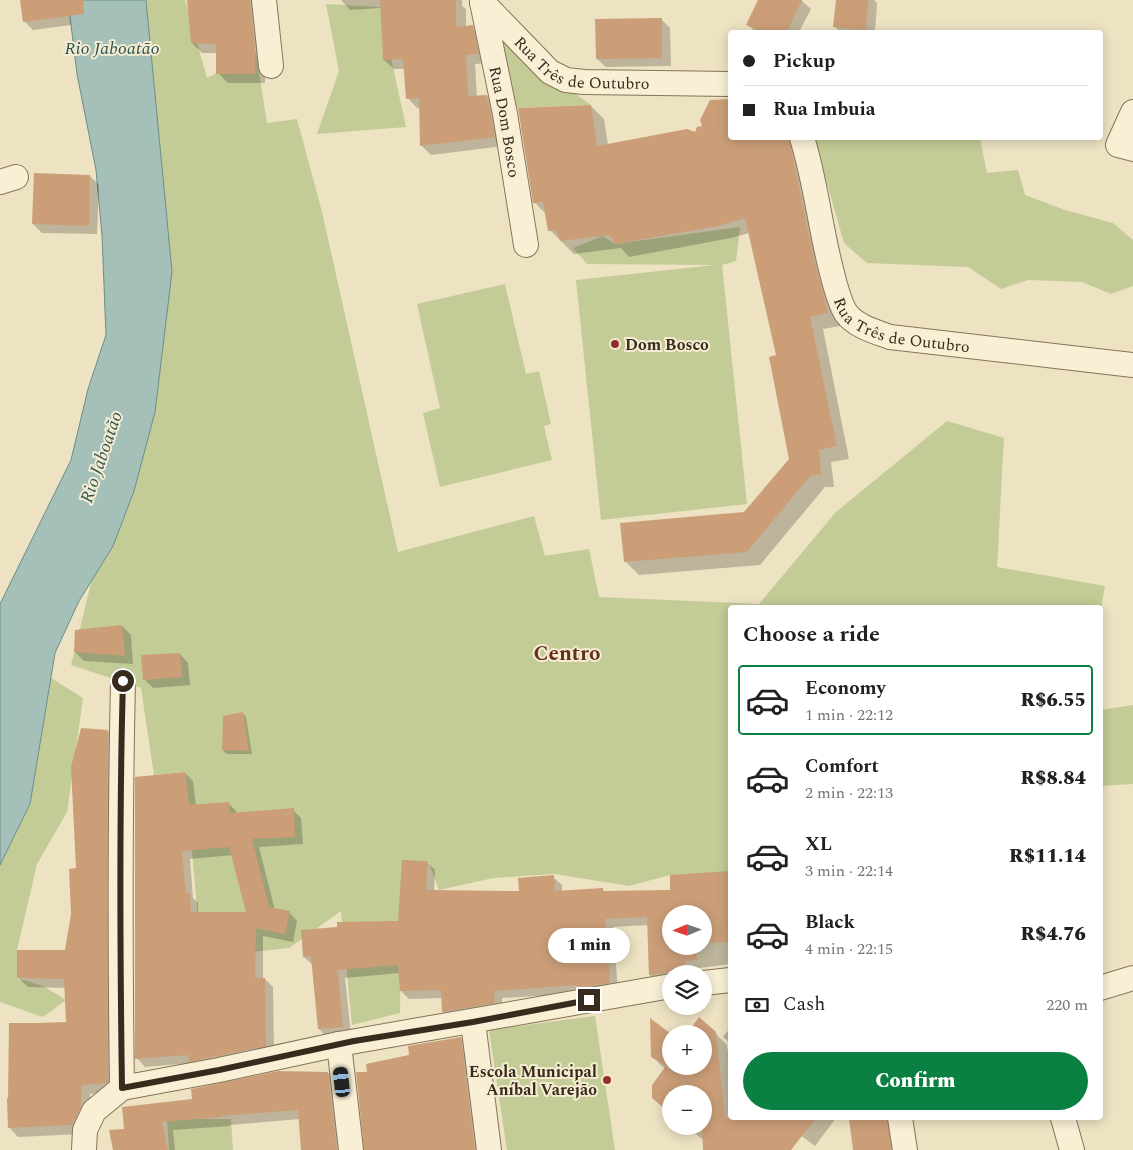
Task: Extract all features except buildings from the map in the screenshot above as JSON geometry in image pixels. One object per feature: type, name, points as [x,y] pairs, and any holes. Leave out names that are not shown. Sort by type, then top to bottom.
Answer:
[{"type":"street","points":[[264,0],[271,66]]},
{"type":"street","name":"Rua Três de Outubro","points":[[482,1],[550,72],[566,80],[584,82],[728,84]]},
{"type":"street","name":"Rua Dom Bosco","points":[[482,1],[505,114],[526,245]]},
{"type":"street","points":[[1133,112],[1118,145],[1133,149]]},
{"type":"street","name":"Rua Três de Outubro","points":[[803,140],[809,160],[837,291],[846,314],[862,326],[890,337],[1133,365]]},
{"type":"street","points":[[122,1088],[120,960],[123,681]]},
{"type":"street","points":[[1103,987],[1133,978]]},
{"type":"street","points":[[712,982],[728,980]]},
{"type":"street","points":[[84,1150],[85,1130],[94,1111],[122,1088],[219,1070],[338,1044],[662,988]]},
{"type":"street","points":[[473,1022],[489,1150]]},
{"type":"street","points":[[338,1044],[348,1139],[351,1150]]},
{"type":"street","points":[[900,1120],[905,1150]]},
{"type":"street","points":[[1064,1120],[1072,1150]]},
{"type":"green space","points":[[146,0],[185,0],[207,78],[256,53],[267,123],[297,119],[322,212],[398,552],[534,516],[545,556],[589,549],[599,597],[759,604],[836,512],[947,421],[1004,438],[997,567],[1105,586],[1102,605],[728,605],[728,874],[670,875],[629,886],[555,874],[493,878],[439,890],[428,861],[402,861],[400,1013],[352,1025],[341,911],[289,948],[213,956],[199,931],[185,772],[154,775],[141,688],[71,665],[92,579],[123,519],[155,412],[172,272]]},
{"type":"green space","points":[[326,4],[380,7],[406,127],[317,134],[339,71]]},
{"type":"green space","points":[[503,32],[555,79],[591,105],[509,108],[497,43]]},
{"type":"green space","points":[[815,140],[980,140],[987,173],[1018,170],[1025,195],[1065,210],[1113,223],[1133,240],[1133,286],[1111,294],[1082,282],[1028,280],[1001,289],[968,267],[867,263],[844,243]]},
{"type":"green space","points":[[740,227],[736,261],[722,265],[747,504],[601,520],[576,280],[715,265],[587,264],[573,248],[603,236],[615,244]]},
{"type":"green space","points":[[505,284],[526,374],[539,371],[551,424],[544,426],[552,460],[440,487],[423,413],[440,408],[417,304]]},
{"type":"green space","points":[[51,678],[83,698],[67,812],[37,864],[17,950],[17,978],[43,986],[66,1000],[43,1017],[0,1002],[0,865],[30,804]]},
{"type":"green space","points":[[1133,705],[1133,784],[1103,786],[1103,710]]},
{"type":"green space","points":[[595,1016],[615,1150],[507,1150],[489,1030]]},
{"type":"green space","points":[[167,1119],[231,1119],[233,1150],[169,1150]]},
{"type":"water","name":"Rio Jaboatão","points":[[68,0],[146,0],[172,272],[155,412],[134,491],[113,546],[79,601],[55,653],[30,804],[0,865],[0,604],[71,460],[88,389],[106,335],[102,235],[96,170],[77,74]]},
{"type":"place","name":"Dom Bosco","points":[[615,344]]},
{"type":"place","name":"Escola Municipal Aníbal Varejão","points":[[607,1080]]},
{"type":"district","name":"Centro","points":[[567,653]]},
{"type":"route","points":[[123,681],[120,960],[122,1088],[219,1070],[338,1044],[473,1022],[589,1000]]}]
